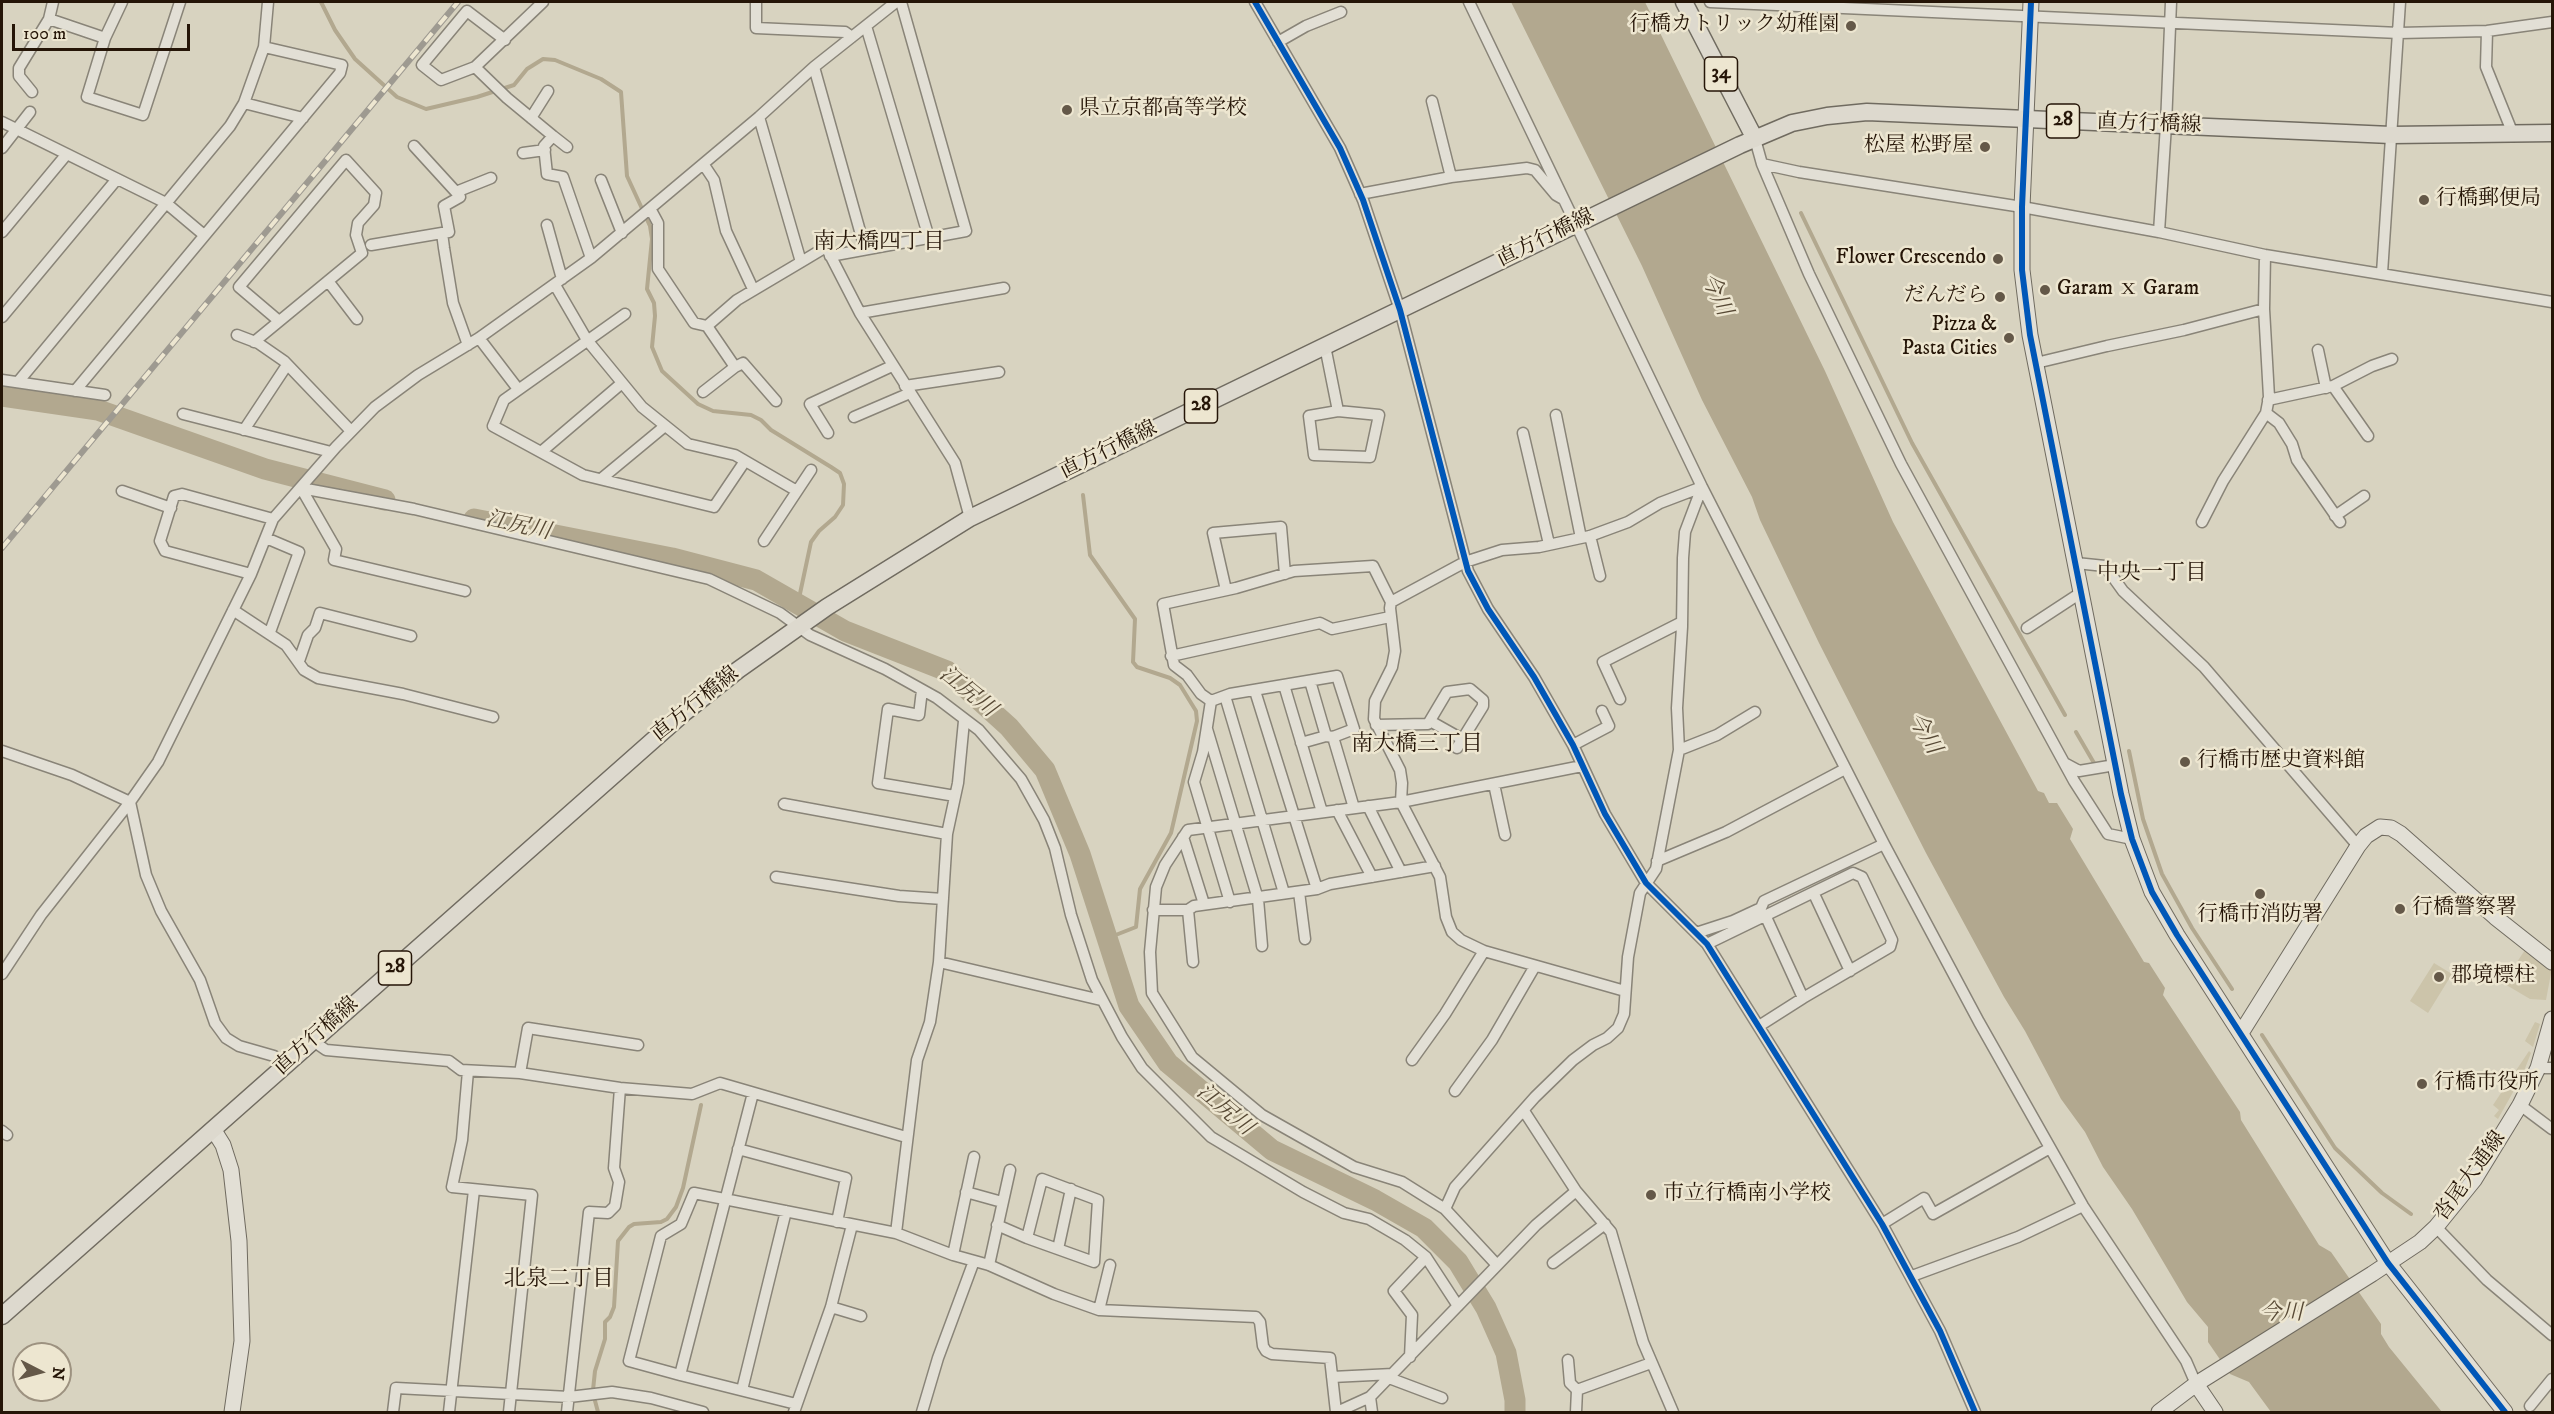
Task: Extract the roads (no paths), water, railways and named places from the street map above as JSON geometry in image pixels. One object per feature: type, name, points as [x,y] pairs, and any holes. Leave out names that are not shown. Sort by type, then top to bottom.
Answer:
[{"type":"main road","name":"34","points":[[1684,2],[1747,142]]},
{"type":"main road","name":"直方行橋線","points":[[2,1316],[686,712],[796,627],[970,518],[1747,142],[1792,123],[1827,116],[1867,112],[2391,135],[2553,133]]},
{"type":"street","points":[[32,92],[19,76],[19,68],[49,19],[53,2]]},
{"type":"street","points":[[122,2],[105,38],[87,97],[143,115],[180,2]]},
{"type":"street","points":[[18,382],[230,126],[244,103],[264,47],[268,2]]},
{"type":"street","points":[[505,40],[467,11],[422,65],[441,80],[475,68],[505,40],[543,2]]},
{"type":"street","points":[[756,2],[756,28],[845,32],[852,37]]},
{"type":"street","points":[[2,974],[41,915],[130,802],[158,762],[233,610],[273,519],[331,452],[375,407],[409,382],[479,338],[591,258],[704,165],[814,67],[896,2]]},
{"type":"street","points":[[830,256],[966,231],[901,2]]},
{"type":"street","points":[[1255,2],[1340,148],[1360,194],[1400,310],[1465,562],[1488,609],[1534,677],[1573,746],[1605,814],[1647,883],[1707,944],[1882,1224],[1940,1331],[1975,1413]]},
{"type":"street","points":[[1469,2],[1565,201],[1580,223],[1702,487],[1884,844],[1979,1022],[2083,1206],[2186,1360],[2202,1380],[2216,1413]]},
{"type":"street","points":[[1710,2],[2031,8],[2170,24],[2398,33],[2487,31],[2553,22]]},
{"type":"street","points":[[2159,232],[2166,125],[2170,2]]},
{"type":"street","points":[[2382,273],[2400,2]]},
{"type":"street","points":[[2031,8],[2022,207],[2022,270],[2036,363],[2115,765],[2132,839],[2152,892],[2177,935],[2388,1263],[2505,1413]]},
{"type":"street","points":[[1278,42],[1306,26],[1341,12]]},
{"type":"street","points":[[49,19],[105,38]]},
{"type":"street","points":[[866,26],[929,238]]},
{"type":"street","points":[[2487,31],[2486,67],[2512,134]]},
{"type":"street","points":[[75,391],[340,73],[342,65],[264,47]]},
{"type":"street","points":[[814,67],[866,249]]},
{"type":"street","points":[[475,68],[567,147]]},
{"type":"street","points":[[531,118],[548,91]]},
{"type":"street","points":[[1432,101],[1451,177]]},
{"type":"street","points":[[244,103],[303,118]]},
{"type":"street","points":[[2,148],[30,112]]},
{"type":"street","points":[[759,117],[801,261]]},
{"type":"street","points":[[2,122],[166,203],[204,235]]},
{"type":"street","points":[[553,136],[544,146],[547,174],[563,177],[591,258]]},
{"type":"street","points":[[1747,142],[1762,164],[1809,274],[1891,444],[2066,764],[2108,834],[2132,839]]},
{"type":"street","points":[[371,246],[450,232],[444,206],[460,197],[414,146]]},
{"type":"street","points":[[523,153],[545,150]]},
{"type":"street","points":[[2,232],[66,155]]},
{"type":"street","points":[[254,342],[362,253],[356,235],[358,223],[374,205],[376,193],[346,160],[239,287],[279,321]]},
{"type":"street","points":[[1762,164],[1799,172],[2022,207],[2159,232],[2265,255],[2553,302]]},
{"type":"street","points":[[704,165],[714,180],[726,231],[753,289]]},
{"type":"street","points":[[1360,194],[1451,177],[1532,169],[1556,195],[1565,201]]},
{"type":"street","points":[[456,192],[491,178]]},
{"type":"street","points":[[2,317],[117,179]]},
{"type":"street","points":[[601,180],[622,233]]},
{"type":"street","points":[[651,210],[658,223],[658,269],[694,323],[707,326],[735,368]]},
{"type":"street","points":[[547,225],[558,282],[586,340],[642,407],[688,444],[735,455],[797,491]]},
{"type":"street","points":[[442,233],[453,303],[468,345]]},
{"type":"street","points":[[707,326],[736,300],[826,248],[860,313],[892,366],[956,463],[970,518]]},
{"type":"street","points":[[2202,522],[2228,473],[2266,412],[2268,400],[2264,309],[2265,255]]},
{"type":"street","points":[[328,281],[357,319]]},
{"type":"street","points":[[860,313],[1004,288]]},
{"type":"street","points":[[2036,363],[2264,309]]},
{"type":"street","points":[[625,314],[504,400],[493,426],[584,475],[714,507],[745,461]]},
{"type":"street","points":[[237,335],[254,342],[287,365],[351,431]]},
{"type":"street","points":[[479,338],[518,389]]},
{"type":"street","points":[[1325,346],[1338,411]]},
{"type":"street","points":[[2318,350],[2329,387],[2368,436]]},
{"type":"street","points":[[2268,400],[2329,387],[2392,359]]},
{"type":"street","points":[[703,392],[743,363],[777,401]]},
{"type":"street","points":[[244,430],[287,365]]},
{"type":"street","points":[[828,433],[810,404],[892,366]]},
{"type":"street","points":[[854,417],[907,390],[999,372]]},
{"type":"street","points":[[2,380],[105,395]]},
{"type":"street","points":[[541,452],[622,383]]},
{"type":"street","points":[[1338,411],[1379,415],[1370,457],[1314,455],[1309,416],[1338,411]]},
{"type":"street","points":[[2266,412],[2279,423],[2292,444],[2297,460],[2337,519],[2364,496]]},
{"type":"street","points":[[183,414],[331,452]]},
{"type":"street","points":[[1556,416],[1585,537],[1600,576]]},
{"type":"street","points":[[601,479],[665,426]]},
{"type":"street","points":[[1523,433],[1550,544]]},
{"type":"street","points":[[764,541],[811,470]]},
{"type":"street","points":[[1391,602],[1465,562],[1502,550],[1585,537],[1628,522],[1660,503],[1702,487]]},
{"type":"street","points":[[1445,1209],[1455,1187],[1524,1111],[1573,1060],[1618,1028],[1624,1014],[1628,957],[1640,893],[1656,870],[1679,750],[1677,708],[1685,532],[1702,487]]},
{"type":"street","points":[[301,488],[336,549],[334,560],[465,591]]},
{"type":"street","points":[[301,488],[414,509],[709,579],[780,613],[796,627],[885,669],[937,698],[964,721],[979,730],[1011,766],[1044,820],[1055,848],[1092,980],[1101,1000],[1142,1068],[1211,1137],[1303,1192],[1344,1212],[1385,1227],[1426,1257],[1460,1304]]},
{"type":"street","points":[[122,491],[171,508]]},
{"type":"street","points":[[250,574],[165,551],[160,542],[174,496],[182,494],[273,519]]},
{"type":"street","points":[[1226,590],[1213,533],[1281,527],[1286,574]]},
{"type":"street","points":[[266,538],[299,552],[270,632]]},
{"type":"street","points":[[2076,563],[2105,566],[2124,591],[2204,667],[2358,846]]},
{"type":"street","points":[[1210,701],[1201,694],[1187,675],[1174,665],[1163,604],[1226,590],[1294,571],[1373,566],[1391,602],[1390,617],[1395,651],[1392,668],[1375,701],[1374,719],[1400,770],[1401,802],[1440,878],[1446,917],[1452,932],[1484,951],[1625,991]]},
{"type":"street","points":[[2027,628],[2082,592]]},
{"type":"street","points":[[233,610],[270,632],[286,645],[304,670],[318,678],[403,694],[493,717]]},
{"type":"street","points":[[299,661],[308,635],[315,628],[320,613],[411,636]]},
{"type":"street","points":[[1171,656],[1320,623],[1332,629],[1390,617]]},
{"type":"street","points":[[1620,699],[1602,662],[1682,622]]},
{"type":"street","points":[[1210,701],[1225,696],[1337,676],[1354,729],[1301,743]]},
{"type":"street","points":[[1310,681],[1354,808]]},
{"type":"street","points":[[1284,685],[1322,812]]},
{"type":"street","points":[[1376,725],[1428,724],[1447,692],[1470,689],[1483,700],[1483,706],[1459,744],[1430,721]]},
{"type":"street","points":[[922,690],[919,715],[888,709],[878,783],[955,796]]},
{"type":"street","points":[[1255,691],[1317,889]]},
{"type":"street","points":[[1225,696],[1284,893]]},
{"type":"street","points":[[1210,701],[1207,729],[1194,782],[1230,902]]},
{"type":"street","points":[[1573,746],[1609,726],[1602,711]]},
{"type":"street","points":[[1679,750],[1717,735],[1755,712]]},
{"type":"street","points":[[896,1233],[917,1060],[930,1022],[939,962],[947,834],[955,796],[964,721]]},
{"type":"street","points":[[1207,729],[1257,899],[1262,946]]},
{"type":"street","points":[[2,751],[72,775],[130,802]]},
{"type":"street","points":[[2066,764],[2079,771],[2115,765]]},
{"type":"street","points":[[1495,1268],[1445,1209],[1402,1182],[1354,1167],[1262,1115],[1192,1057],[1152,993],[1150,952],[1156,887],[1165,865],[1188,830],[1401,802],[1582,766]]},
{"type":"street","points":[[1657,861],[1726,831],[1845,769]]},
{"type":"street","points":[[1494,783],[1505,835]]},
{"type":"street","points":[[130,802],[146,875],[161,911],[200,980],[215,1023],[226,1038],[239,1046],[274,1056],[285,1066]]},
{"type":"street","points":[[784,804],[947,834]]},
{"type":"street","points":[[1368,806],[1401,872]]},
{"type":"street","points":[[1337,810],[1372,877]]},
{"type":"street","points":[[2241,1033],[2358,846],[2366,836],[2380,827],[2391,828],[2495,917],[2553,962]]},
{"type":"street","points":[[1184,837],[1204,904]]},
{"type":"street","points":[[1696,933],[1733,921],[1761,908],[1764,901],[1884,844]]},
{"type":"street","points":[[1153,910],[1188,910],[1204,904],[1257,899],[1435,866]]},
{"type":"street","points":[[1707,944],[1814,894],[1853,873],[1862,877],[1892,940],[1890,947],[1760,1026]]},
{"type":"street","points":[[776,877],[899,896],[943,899]]},
{"type":"street","points":[[1299,891],[1305,939]]},
{"type":"street","points":[[1814,894],[1850,971]]},
{"type":"street","points":[[1188,910],[1193,962]]},
{"type":"street","points":[[1766,917],[1803,998]]},
{"type":"street","points":[[1412,1060],[1445,1014],[1484,951]]},
{"type":"street","points":[[939,962],[1101,1000]]},
{"type":"street","points":[[1455,1091],[1492,1040],[1535,966]]},
{"type":"street","name":"沓尾大通線","points":[[2159,1413],[2202,1380],[2420,1242],[2436,1227],[2474,1180],[2520,1104],[2545,1068],[2553,1019]]},
{"type":"street","points":[[520,1073],[528,1028],[638,1045]]},
{"type":"street","points":[[313,1041],[326,1050],[449,1061],[461,1070],[520,1073],[620,1088],[692,1094],[720,1083],[906,1137]]},
{"type":"street","points":[[468,1071],[462,1140],[452,1187],[532,1195],[508,1413]]},
{"type":"street","points":[[567,1413],[589,1212],[608,1213],[615,1206],[620,1182],[614,1168],[620,1088]]},
{"type":"street","points":[[680,1375],[753,1093]]},
{"type":"street","points":[[2520,1104],[2553,1129]]},
{"type":"street","points":[[1524,1111],[1576,1191],[1611,1232],[1651,1363],[1673,1413]]},
{"type":"street","points":[[213,1130],[223,1145],[231,1170],[239,1241],[242,1341],[232,1413]]},
{"type":"street","points":[[1882,1224],[1924,1198],[1933,1214],[2050,1148]]},
{"type":"street","points":[[738,1149],[846,1178],[837,1222]]},
{"type":"street","points":[[953,1255],[974,1157]]},
{"type":"street","points":[[988,1265],[1010,1170]]},
{"type":"street","points":[[997,1225],[1027,1238],[1094,1262],[1098,1200],[1042,1179],[1027,1238]]},
{"type":"street","points":[[449,1413],[474,1190]]},
{"type":"street","points":[[1058,1249],[1071,1190]]},
{"type":"street","points":[[852,1225],[831,1307],[795,1408],[742,1390],[629,1362],[661,1236],[681,1224],[693,1193],[896,1233],[953,1255],[988,1265],[1054,1294],[1099,1310],[1256,1317],[1260,1322],[1263,1346],[1266,1351],[1272,1354],[1330,1358],[1337,1413],[1370,1397],[1536,1225],[1576,1191]]},
{"type":"street","points":[[966,1192],[1002,1202]]},
{"type":"street","points":[[1912,1276],[2018,1237],[2083,1206]]},
{"type":"street","points":[[742,1390],[786,1211]]},
{"type":"street","points":[[1553,1263],[1605,1224]]},
{"type":"street","points":[[2436,1227],[2487,1280],[2553,1335]]},
{"type":"street","points":[[1410,1357],[1412,1315],[1394,1291],[1426,1257]]},
{"type":"street","points":[[922,1413],[938,1359],[974,1261]]},
{"type":"street","points":[[1099,1310],[1110,1265]]},
{"type":"street","points":[[831,1307],[861,1316]]},
{"type":"street","points":[[1568,1360],[1570,1383],[1577,1390],[1576,1413]]},
{"type":"street","points":[[1577,1390],[1651,1363]]},
{"type":"street","points":[[1332,1377],[1391,1376],[1442,1398]]},
{"type":"street","points":[[2530,1406],[2553,1379]]},
{"type":"street","points":[[393,1413],[396,1388],[568,1397],[612,1392],[651,1398],[703,1413]]},
{"type":"street","points":[[1370,1397],[1372,1413]]},
{"type":"water","name":"今川","points":[[1511,2],[1645,2],[1825,371],[1893,522],[2038,791],[2044,793],[2049,803],[2057,803],[2073,829],[2070,839],[2144,962],[2149,963],[2165,988],[2163,995],[2240,1112],[2241,1120],[2319,1245],[2331,1252],[2381,1324],[2381,1334],[2389,1347],[2442,1412],[2271,1412],[2249,1382],[2230,1374],[2208,1342],[2208,1327],[2187,1302],[2132,1209],[2103,1167],[2085,1132],[2061,1099],[1926,853],[1819,643],[1760,520],[1752,497],[1702,400],[1642,266]]},
{"type":"waterway","points":[[321,2],[335,30],[355,59],[397,97],[426,109],[477,97],[514,85],[527,69],[543,59],[555,60],[601,79],[621,92],[627,176],[650,226],[652,239],[647,289],[654,303],[652,347],[662,371],[698,404],[713,411],[751,415],[761,420],[771,430],[840,473],[844,484],[843,505],[811,542],[798,603]]},
{"type":"waterway","points":[[1801,213],[1912,443],[2065,715]]},
{"type":"waterway","name":"江尻川","points":[[2,396],[98,410],[265,469],[385,500]]},
{"type":"waterway","points":[[1083,495],[1090,555],[1135,619],[1133,662],[1137,667],[1170,678],[1180,685],[1196,711],[1197,721],[1171,833],[1140,889],[1136,927],[1108,938]]},
{"type":"waterway","name":"江尻川","points":[[474,519],[672,558],[756,580],[845,631],[947,671],[1009,727],[1045,770],[1080,854],[1129,1006],[1168,1063],[1272,1150],[1375,1200],[1424,1228],[1458,1262],[1486,1308],[1506,1353],[1515,1400],[1515,1412]]},
{"type":"waterway","points":[[2076,732],[2094,763]]},
{"type":"waterway","points":[[2129,751],[2143,819],[2162,874],[2192,928],[2232,989]]},
{"type":"waterway","points":[[2262,1035],[2335,1148],[2382,1193],[2411,1214]]},
{"type":"waterway","points":[[593,1390],[595,1371],[605,1339],[605,1322],[614,1307],[618,1241],[634,1224],[661,1222],[667,1219],[676,1207],[683,1188],[701,1105]]},
{"type":"waterway","points":[[594,1397],[598,1412]]},
{"type":"railway","points":[[2,548],[458,2]]},
{"type":"place","name":"行橋カトリック幼稚園","points":[[1851,26]]},
{"type":"place","name":"県立京都高等学校","points":[[1067,110]]},
{"type":"place","name":"松屋 松野屋","points":[[1985,147]]},
{"type":"place","name":"行橋郵便局","points":[[2424,200]]},
{"type":"place","name":"Flower Crescendo","points":[[1998,259]]},
{"type":"place","name":"Garam ｘ Garam","points":[[2045,290]]},
{"type":"place","name":"だんだら","points":[[2000,297]]},
{"type":"place","name":"Pizza & Pasta Cities","points":[[2009,338]]},
{"type":"place","name":"行橋市歴史資料館","points":[[2185,762]]},
{"type":"place","name":"行橋市消防署","points":[[2260,894]]},
{"type":"place","name":"行橋警察署","points":[[2400,909]]},
{"type":"place","name":"郡境標柱","points":[[2439,977]]},
{"type":"place","name":"行橋市役所","points":[[2422,1084]]},
{"type":"place","name":"市立行橋南小学校","points":[[1651,1195]]},
{"type":"district","name":"南大橋四丁目","points":[[879,243]]},
{"type":"district","name":"中央一丁目","points":[[2152,574]]},
{"type":"district","name":"南大橋三丁目","points":[[1417,745]]},
{"type":"district","name":"北泉二丁目","points":[[559,1280]]}]
